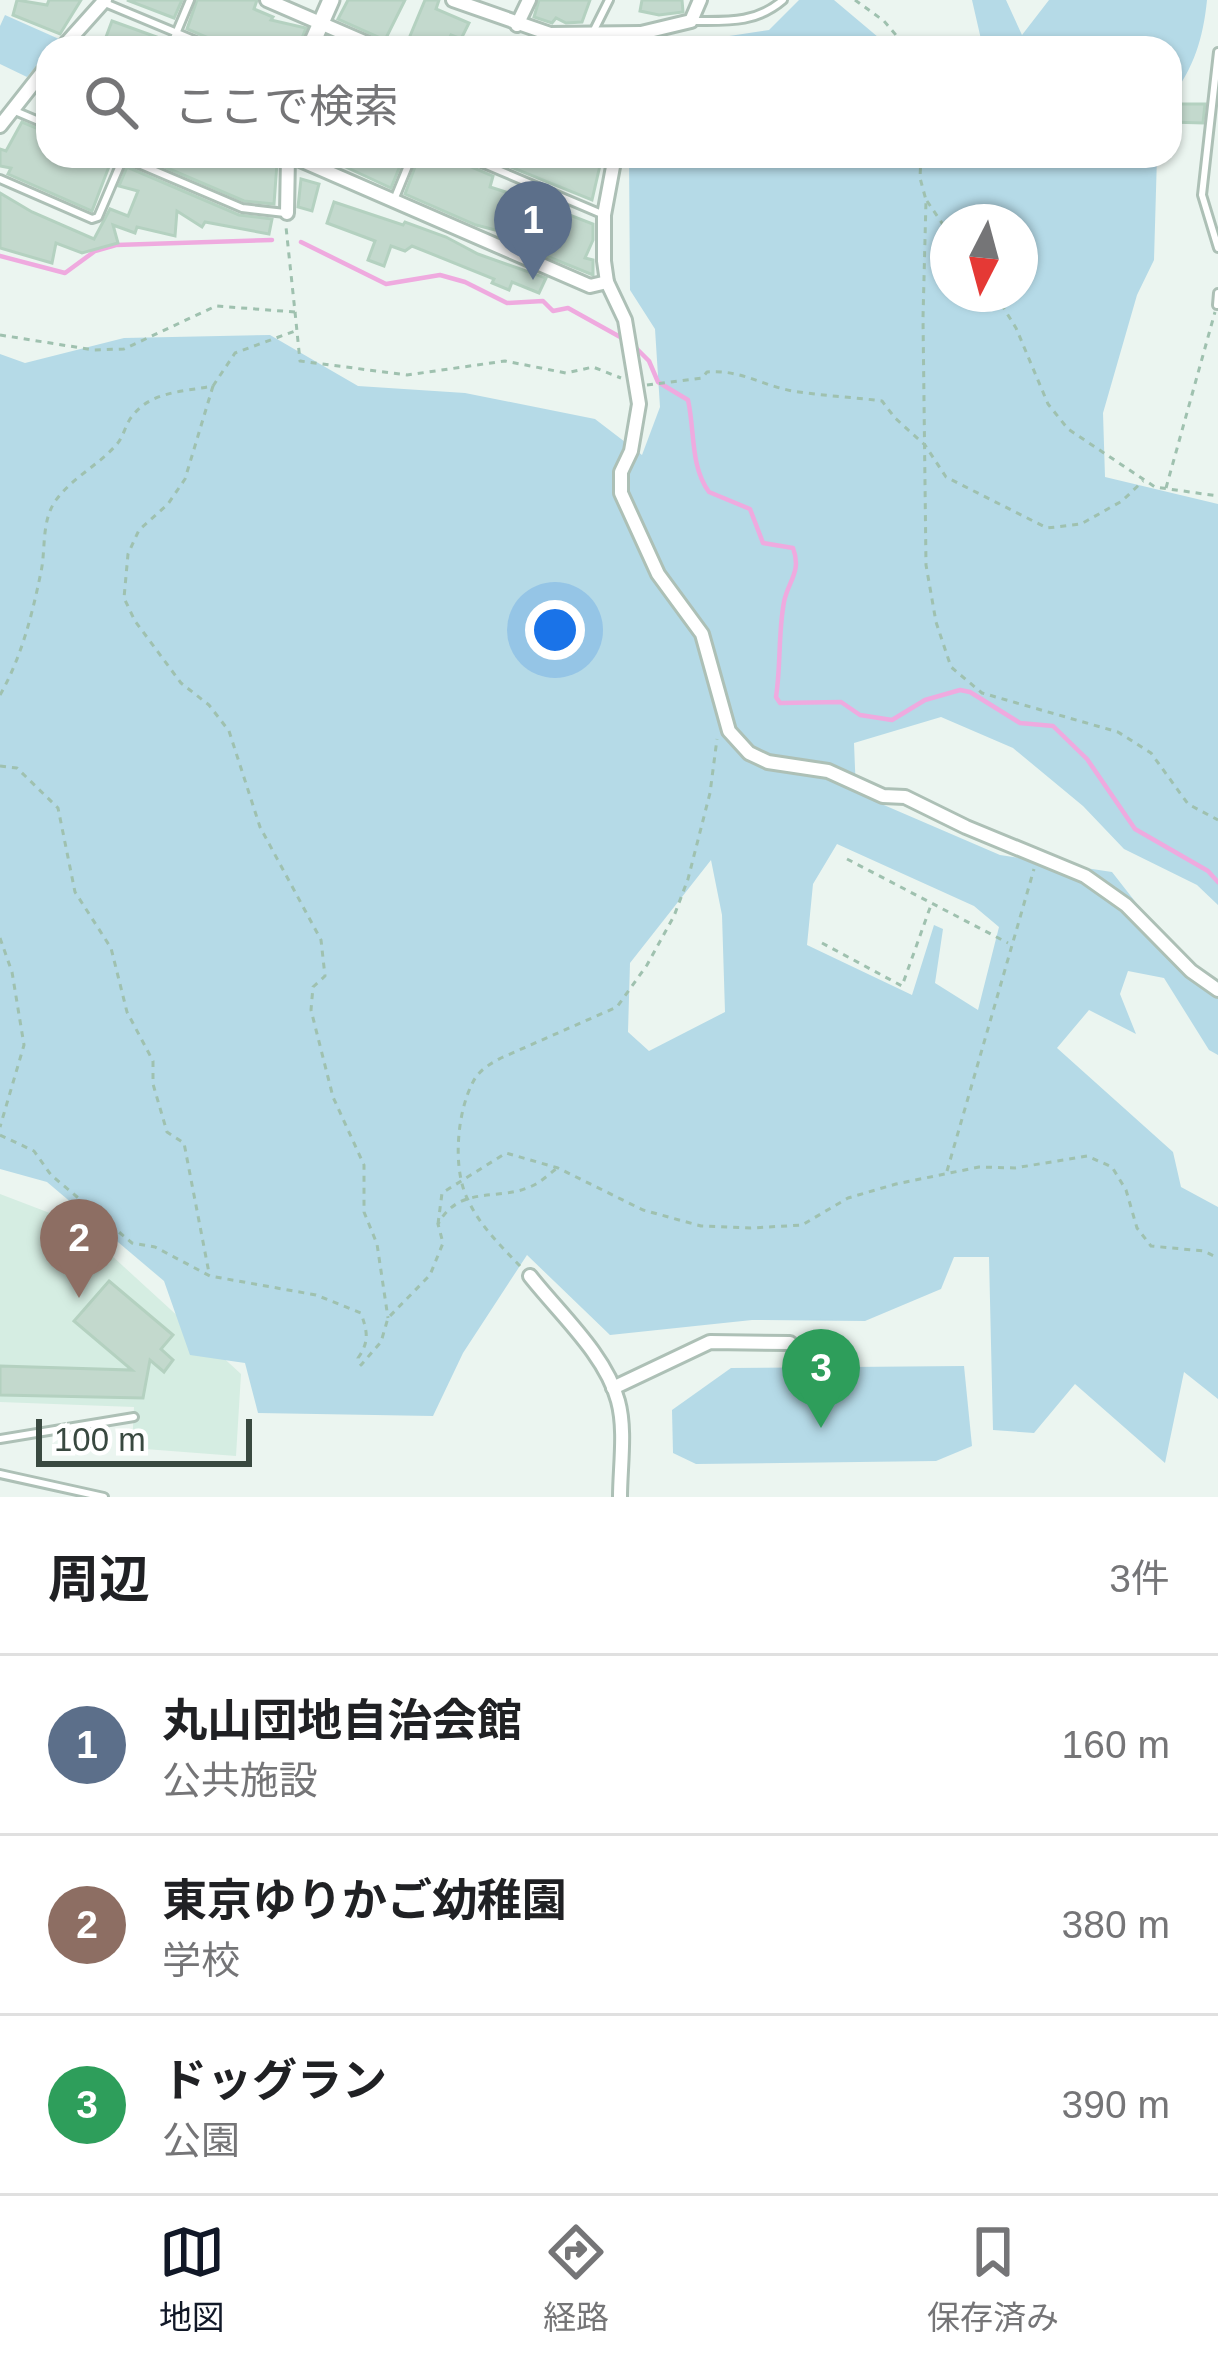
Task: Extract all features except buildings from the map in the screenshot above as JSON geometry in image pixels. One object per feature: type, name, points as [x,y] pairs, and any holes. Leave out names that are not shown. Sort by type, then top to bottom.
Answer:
[{"type":"street","points":[[267,0],[352,36]]},
{"type":"street","points":[[315,36],[331,0]]},
{"type":"street","points":[[453,0],[560,36],[641,33],[691,21],[700,0]]},
{"type":"street","points":[[517,25],[529,0]]},
{"type":"street","points":[[73,36],[104,1]]},
{"type":"street","points":[[0,126],[36,80]]},
{"type":"street","points":[[286,213],[289,168]]},
{"type":"street","points":[[318,168],[590,286],[607,283]]},
{"type":"street","points":[[613,168],[604,215],[607,283],[625,323],[639,385],[636,425],[621,493],[658,574],[702,634],[723,713],[739,742],[768,762],[827,771],[883,796],[905,797],[1085,876],[1126,905],[1191,971],[1218,990]]},
{"type":"street","points":[[530,1276],[614,1388],[620,1406],[620,1497]]},
{"type":"street","points":[[614,1388],[710,1342],[790,1343]]},
{"type":"lane","points":[[175,36],[190,0]]},
{"type":"lane","points":[[592,34],[609,0]]},
{"type":"lane","points":[[691,21],[744,21],[783,0]]},
{"type":"lane","points":[[104,1],[186,36]]},
{"type":"lane","points":[[1218,52],[1202,195],[1218,248]]},
{"type":"lane","points":[[12,109],[36,120]]},
{"type":"lane","points":[[0,178],[92,219],[98,217],[117,168]]},
{"type":"lane","points":[[150,168],[242,208],[286,213]]},
{"type":"lane","points":[[394,200],[407,168]]},
{"type":"lane","points":[[493,168],[604,215]]},
{"type":"lane","points":[[1216,304],[1218,293]]},
{"type":"lane","points":[[0,1439],[134,1417]]},
{"type":"lane","points":[[0,1474],[104,1497]]},
{"type":"path","points":[[855,0],[897,36]]},
{"type":"path","points":[[920,168],[926,200],[926,565],[936,622],[951,667],[982,693],[1118,732],[1151,753],[1188,804],[1218,820]]},
{"type":"path","points":[[926,200],[930,206]]},
{"type":"path","points":[[286,213],[300,361],[407,375],[505,361],[566,373],[593,367],[639,385],[664,385],[722,371],[741,373],[787,391],[882,400],[925,445],[946,478],[1047,528],[1081,524],[1122,501],[1143,481]]},
{"type":"path","points":[[1166,489],[1216,304]]},
{"type":"path","points":[[0,335],[94,350],[124,350],[216,306],[295,312]]},
{"type":"path","points":[[1006,312],[1048,404],[1068,429],[1143,481],[1218,496]]},
{"type":"path","points":[[0,1135],[34,1150],[52,1174],[132,1244],[155,1246],[210,1276],[316,1294],[361,1313],[368,1334],[358,1358],[361,1364],[381,1342],[388,1318],[377,1244],[364,1212],[364,1165],[333,1097],[311,1010],[314,987],[325,976],[321,940],[260,827],[229,731],[209,705],[181,683],[135,621],[124,598],[128,554],[139,530],[168,504],[185,479],[213,386],[235,353],[297,330]]},
{"type":"path","points":[[0,694],[27,635],[47,520],[55,502],[119,442],[142,405],[162,394],[213,386]]},
{"type":"path","points":[[530,1276],[483,1226],[460,1179],[462,1121],[474,1080],[483,1068],[501,1058],[617,1007],[674,916],[688,878],[710,793],[723,713]]},
{"type":"path","points":[[0,766],[17,767],[58,808],[75,892],[111,948],[127,1012],[152,1061],[153,1084],[167,1132],[184,1143],[210,1276]]},
{"type":"path","points":[[946,1174],[1038,855]]},
{"type":"path","points":[[847,859],[1010,944]]},
{"type":"path","points":[[822,943],[902,986],[932,903]]},
{"type":"path","points":[[0,938],[12,972],[24,1046],[0,1127]]},
{"type":"path","points":[[388,1318],[430,1275],[443,1243],[438,1199],[460,1179],[506,1153],[558,1168],[644,1210],[701,1226],[751,1228],[802,1225],[848,1198],[946,1174],[1087,1156],[1112,1167],[1126,1190],[1137,1228],[1151,1246],[1204,1251],[1218,1258]]},
{"type":"path","points":[[438,1224],[446,1209],[466,1198],[529,1188],[558,1168]]},
{"type":"shaded area","points":[[799,0],[834,0],[877,36],[729,36],[769,30]]},
{"type":"shaded area","points":[[972,0],[1006,0],[1022,35],[1049,0],[1207,0],[1196,52],[1182,81],[1182,36],[980,36]]},
{"type":"shaded area","points":[[5,15],[52,36],[36,36],[36,66],[27,77],[0,64],[0,26]]},
{"type":"shaded area","points":[[629,168],[1157,168],[1154,260],[1137,295],[1103,413],[1105,477],[1218,504],[1218,905],[1197,885],[1124,849],[1083,806],[1013,748],[941,717],[854,743],[856,793],[1000,855],[1112,872],[1202,987],[1218,990],[1218,1055],[1209,1050],[1164,978],[1128,971],[1120,994],[1136,1034],[1089,1010],[1057,1048],[1173,1152],[1181,1187],[1218,1207],[1218,1399],[1184,1372],[1165,1463],[1075,1384],[1034,1433],[993,1430],[989,1257],[954,1257],[941,1289],[865,1321],[752,1320],[610,1335],[527,1255],[463,1353],[433,1416],[258,1413],[245,1363],[190,1355],[164,1281],[47,1182],[0,1169],[0,354],[25,363],[124,338],[270,335],[358,386],[465,393],[595,419],[642,455],[660,407],[655,329],[630,290]],"holes":[[[837,844],[974,906],[999,927],[978,1010],[935,983],[943,929],[934,925],[912,995],[807,945],[813,884]],[[711,860],[722,915],[725,1012],[649,1051],[628,1032],[630,963]]]},
{"type":"shaded area","points":[[0,1194],[76,1223],[241,1374],[236,1456],[132,1448],[134,1407],[0,1402]]},
{"type":"shaded area","points":[[964,1366],[972,1446],[936,1461],[696,1464],[673,1453],[672,1410],[731,1368]]},
{"type":"waterway","points":[[0,256],[65,273],[95,251],[116,245],[272,240]]},
{"type":"waterway","points":[[301,242],[386,284],[440,275],[507,303],[543,301],[553,311],[568,308],[622,338]]},
{"type":"waterway","points":[[632,344],[649,361],[658,382],[688,400],[696,460],[709,492],[750,509],[763,543],[793,548],[795,570],[781,626],[776,697],[780,703],[841,702],[860,715],[892,720],[925,700],[960,690],[970,692],[1020,723],[1053,726],[1087,759],[1135,829],[1208,871],[1218,882]]},
{"type":"place","name":"丸山団地自治会館","points":[[533,280]]},
{"type":"place","name":"東京ゆりかご幼稚園","points":[[79,1298]]},
{"type":"place","name":"ドッグラン","points":[[821,1428]]}]
